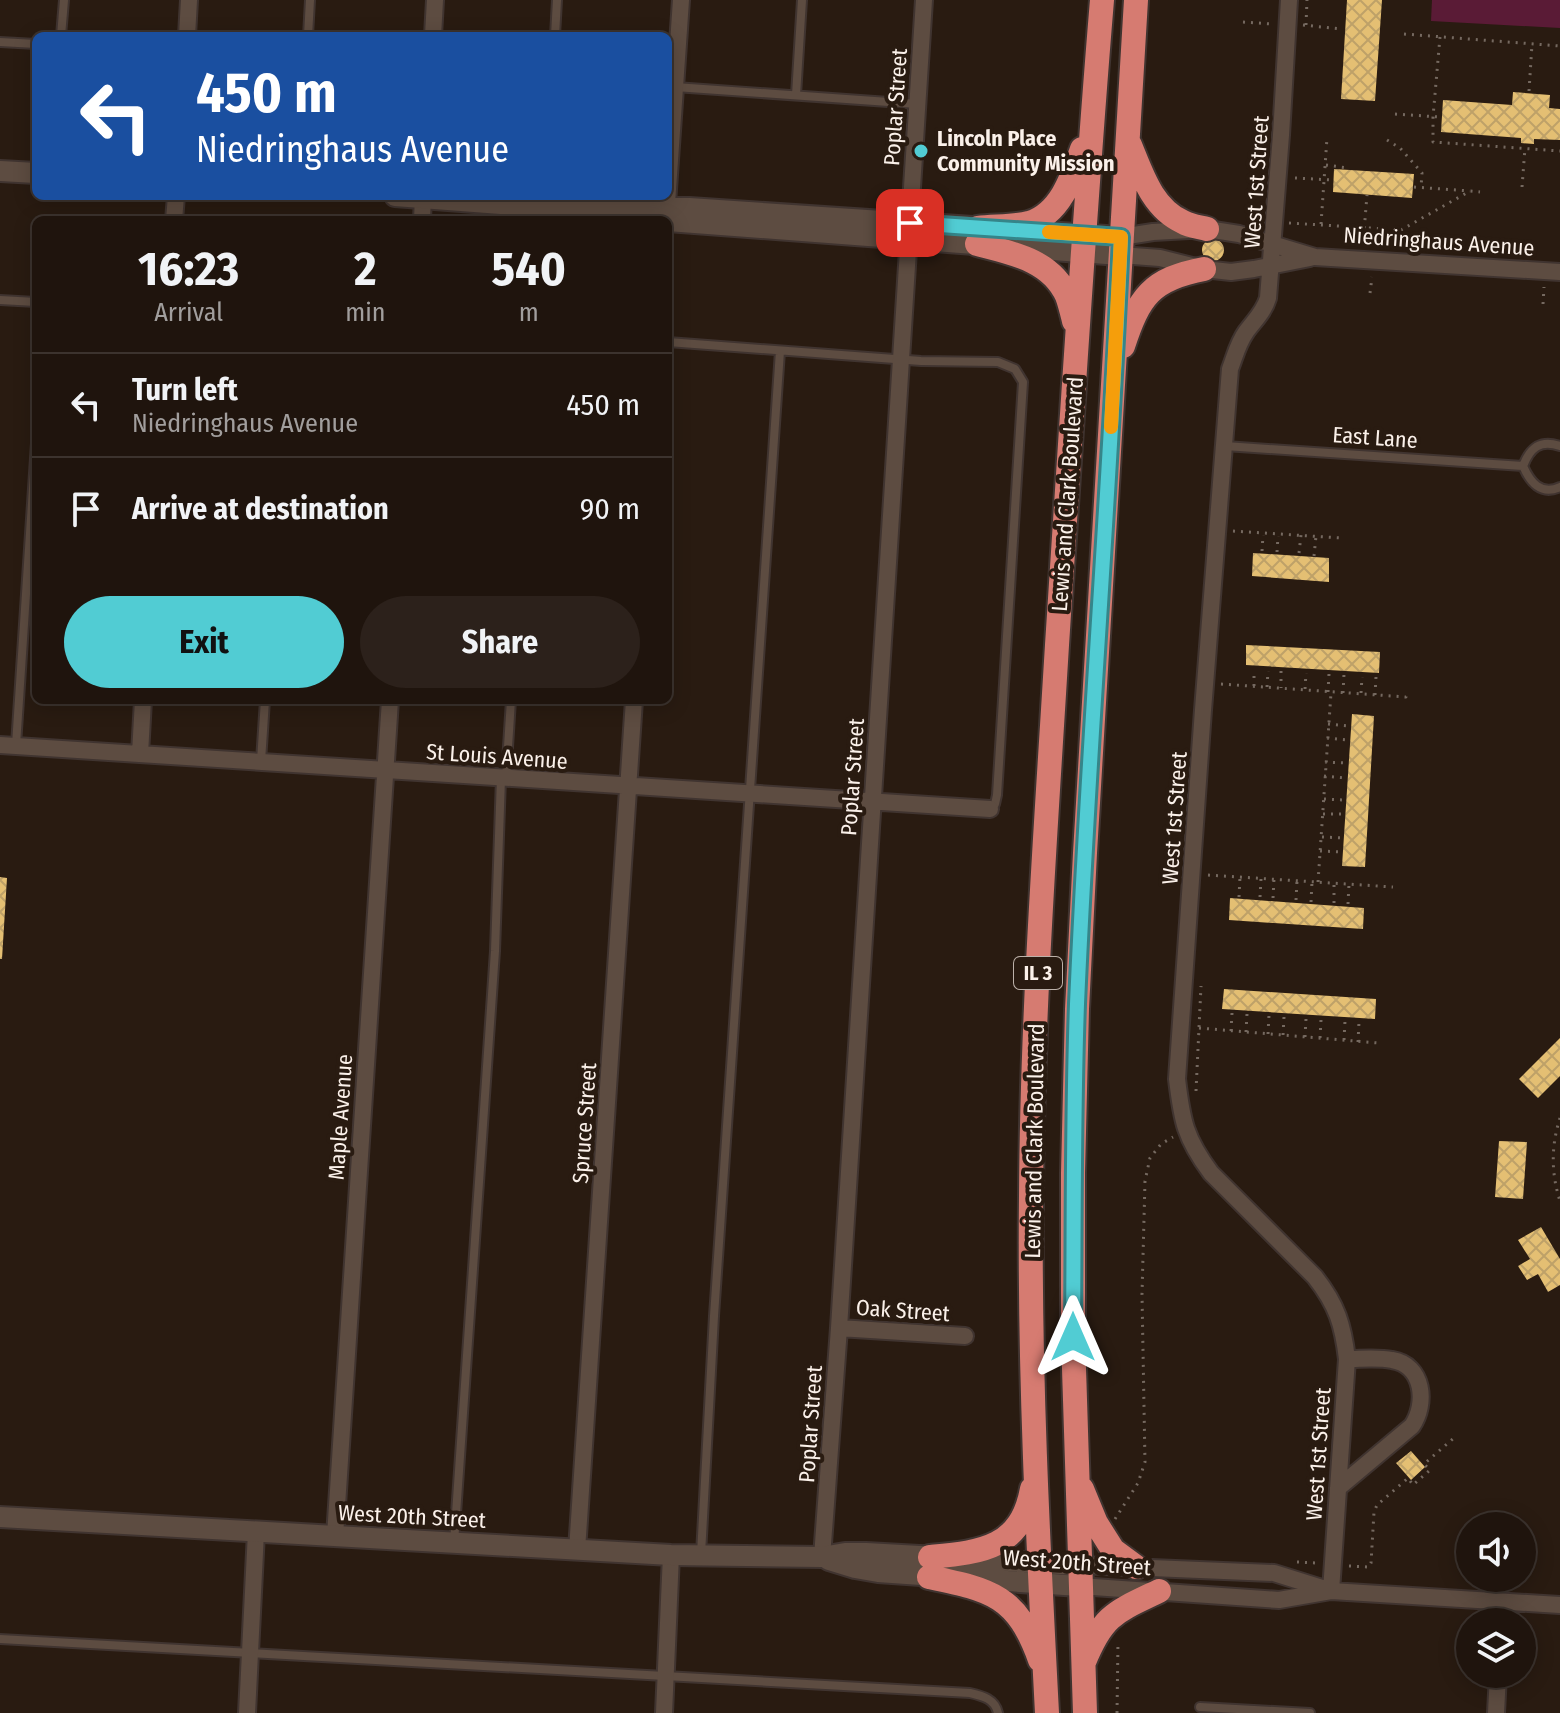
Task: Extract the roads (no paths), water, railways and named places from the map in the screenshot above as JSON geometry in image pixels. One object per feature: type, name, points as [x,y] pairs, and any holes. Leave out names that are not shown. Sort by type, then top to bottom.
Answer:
[{"type":"highway","name":"IL 3","points":[[1083,243],[1102,0]]},
{"type":"highway","name":"IL 3","points":[[1121,246],[1136,0]]},
{"type":"highway","points":[[978,236],[1026,224],[1042,218],[1052,209],[1071,180],[1092,116]]},
{"type":"highway","points":[[1127,138],[1145,183],[1160,206],[1182,222],[1207,229]]},
{"type":"highway","points":[[978,236],[1030,259],[1057,279],[1067,296],[1077,332]]},
{"type":"highway","name":"Lewis and Clark Boulevard","points":[[1047,1713],[1036,1467],[1031,1213],[1033,1067],[1083,243]]},
{"type":"highway","name":"Lewis and Clark Boulevard","points":[[1085,1713],[1073,1337],[1077,1009],[1121,246]]},
{"type":"highway","points":[[1113,375],[1132,318],[1143,299],[1170,278],[1204,269]]},
{"type":"highway","points":[[1076,1465],[1085,1500],[1096,1523],[1113,1550],[1136,1567]]},
{"type":"highway","points":[[929,1567],[995,1545],[1011,1533],[1030,1497],[1036,1467]]},
{"type":"highway","points":[[929,1567],[993,1594],[1008,1605],[1034,1643],[1045,1674]]},
{"type":"highway","points":[[1083,1664],[1093,1639],[1115,1612],[1159,1591]]},
{"type":"street","points":[[187,32],[189,0]]},
{"type":"street","points":[[433,32],[435,0]]},
{"type":"street","points":[[672,86],[681,0]]},
{"type":"street","name":"Poplar Street","points":[[822,1557],[924,0]]},
{"type":"street","name":"West 1st Street","points":[[1289,0],[1268,298],[1265,308],[1238,346],[1230,369],[1177,1079],[1186,1133],[1196,1153],[1211,1173],[1315,1277],[1328,1293],[1344,1332],[1347,1359],[1331,1591]]},
{"type":"street","points":[[0,171],[32,173]]},
{"type":"street","name":"Niedringhaus Avenue","points":[[459,200],[654,216]]},
{"type":"street","name":"Niedringhaus Avenue","points":[[672,217],[1121,246],[1204,269],[1231,272],[1315,257]]},
{"type":"street","name":"Niedringhaus Avenue","points":[[1121,246],[1153,232],[1207,229],[1239,234],[1315,257],[1560,272]]},
{"type":"street","points":[[140,754],[143,704]]},
{"type":"street","name":"Maple Avenue","points":[[335,1536],[390,704]]},
{"type":"street","name":"Spruce Street","points":[[577,1550],[634,704]]},
{"type":"street","name":"St Louis Avenue","points":[[8,745],[990,809]]},
{"type":"street","name":"Oak Street","points":[[839,1328],[965,1336]]},
{"type":"street","points":[[1338,1488],[1412,1426],[1421,1398],[1416,1376],[1407,1365],[1393,1360],[1347,1359]]},
{"type":"street","name":"West 20th Street","points":[[0,1517],[671,1555],[822,1557],[878,1572],[929,1567],[1041,1573],[1079,1576],[1159,1591],[1279,1600],[1331,1591],[1560,1605]]},
{"type":"street","points":[[247,1713],[256,1532]]},
{"type":"street","points":[[664,1713],[671,1555]]},
{"type":"street","name":"West 20th Street","points":[[1079,1576],[1136,1567],[1274,1573],[1331,1591]]},
{"type":"street","points":[[1502,1602],[1502,1608]]},
{"type":"street","points":[[1496,1713],[1497,1688]]},
{"type":"lane","points":[[61,32],[64,0]]},
{"type":"lane","points":[[308,32],[310,0]]},
{"type":"lane","points":[[555,32],[557,0]]},
{"type":"lane","points":[[796,95],[802,0]]},
{"type":"lane","points":[[0,42],[32,44]]},
{"type":"lane","points":[[672,86],[917,104]]},
{"type":"lane","points":[[0,300],[32,302]]},
{"type":"lane","points":[[672,342],[901,359],[998,362],[1015,369],[1023,382],[997,795],[990,809]]},
{"type":"lane","points":[[701,1555],[714,1316],[780,351]]},
{"type":"lane","points":[[1560,446],[1551,443],[1537,446],[1528,453],[1523,466],[1529,479],[1542,489],[1555,490],[1560,487]]},
{"type":"lane","name":"East Lane","points":[[1224,446],[1523,466]]},
{"type":"lane","points":[[8,745],[32,486]]},
{"type":"lane","points":[[261,762],[265,704]]},
{"type":"lane","points":[[454,1543],[511,704]]},
{"type":"lane","points":[[0,1639],[970,1693],[988,1698],[997,1707],[998,1713]]},
{"type":"lane","points":[[1200,1707],[1310,1713]]},
{"type":"place","name":"Lincoln Place Community Mission","points":[[921,151]]}]
